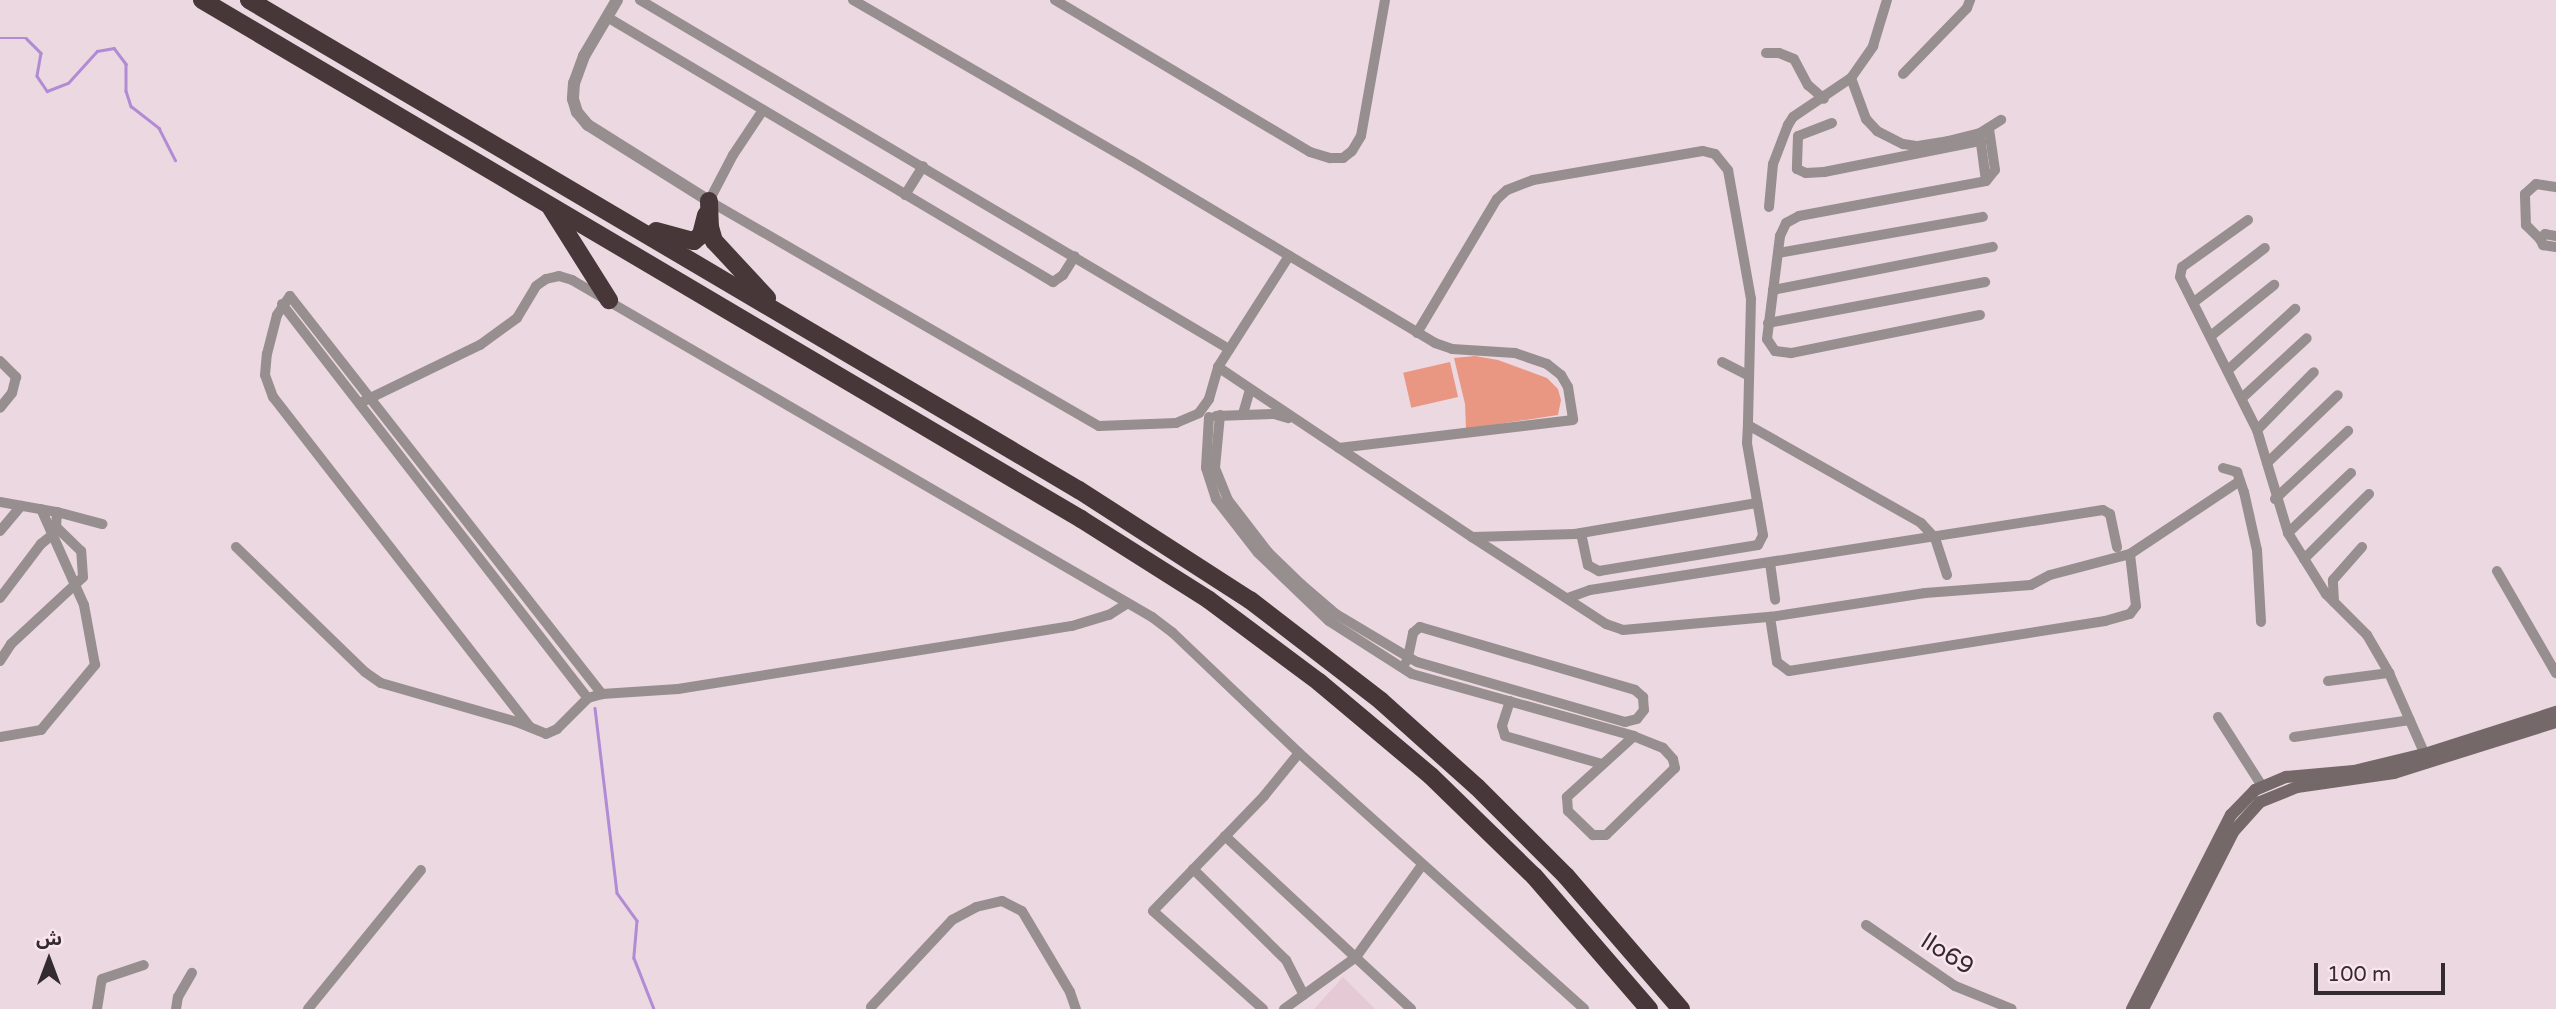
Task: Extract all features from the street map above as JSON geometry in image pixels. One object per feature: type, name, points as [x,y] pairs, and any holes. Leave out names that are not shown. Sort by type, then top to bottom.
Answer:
[{"type":"highway","points":[[202,0],[1142,555],[1259,635],[1375,728],[1484,826],[1534,876],[1649,1009]]},
{"type":"highway","points":[[249,0],[1140,527],[1287,627],[1413,727],[1508,816],[1596,909],[1681,1009]]},
{"type":"highway","points":[[616,216],[684,241],[694,241],[701,235],[709,201]]},
{"type":"highway","points":[[709,201],[713,241],[786,317]]},
{"type":"highway","points":[[549,205],[609,300]]},
{"type":"main road","points":[[2143,1009],[2233,832],[2252,808],[2287,789],[2371,778],[2556,712]]},
{"type":"main road","points":[[2132,1009],[2231,815],[2241,801],[2262,786],[2286,777],[2354,771],[2427,759],[2556,722]]},
{"type":"street","points":[[617,0],[584,56],[574,83],[576,112],[588,125],[709,201],[1094,425],[1109,427],[1243,414],[1277,414],[1298,421]]},
{"type":"street","points":[[640,0],[1229,349]]},
{"type":"street","points":[[853,0],[1417,333],[1452,349],[1515,353],[1547,365],[1561,375],[1568,387],[1573,419],[1339,448]]},
{"type":"street","points":[[1055,0],[1310,152],[1330,158],[1343,158],[1352,151],[1361,136],[1385,0]]},
{"type":"street","points":[[1769,207],[1773,164],[1788,125],[1804,109],[1824,99],[1851,78],[1873,46],[1887,0]]},
{"type":"street","points":[[1903,75],[1967,8],[1970,0]]},
{"type":"street","points":[[607,17],[1053,282],[1063,275],[1075,256]]},
{"type":"street","points":[[1766,53],[1779,53],[1794,59],[1808,85],[1824,99]]},
{"type":"street","points":[[1851,78],[1866,119],[1889,139],[1918,146],[1983,134]]},
{"type":"street","points":[[709,201],[733,155],[763,110]]},
{"type":"street","points":[[1832,123],[1806,130],[1798,136],[1795,162],[1801,172],[1824,172],[1983,134],[2001,120]]},
{"type":"street","points":[[1980,314],[1783,354],[1770,346],[1767,339],[1782,229],[1799,216],[1986,181],[1995,170],[1983,134]]},
{"type":"street","points":[[1983,134],[1986,181]]},
{"type":"street","points":[[1417,333],[1497,198],[1507,190],[1533,180],[1703,151],[1723,159],[1728,170],[1751,299],[1747,443],[1763,535],[1758,545],[1752,548],[1599,571],[1588,565],[1581,533]]},
{"type":"street","points":[[905,195],[923,166]]},
{"type":"street","points":[[2556,187],[2536,184],[2525,194],[2526,225],[2543,245],[2556,247]]},
{"type":"street","points":[[1778,253],[1983,217]]},
{"type":"street","points":[[2248,220],[2180,270],[2180,277],[2257,430],[2275,499],[2288,533],[2334,602],[2362,628],[2389,673],[2427,759]]},
{"type":"street","points":[[2540,239],[2545,234],[2556,236]]},
{"type":"street","points":[[1773,289],[1993,247]]},
{"type":"street","points":[[2194,302],[2265,248]]},
{"type":"street","points":[[1189,419],[1207,404],[1218,367],[1289,256]]},
{"type":"street","points":[[360,403],[480,345],[517,318],[536,286],[546,279],[566,278],[609,300],[1128,603],[1173,633],[1299,753],[1584,1009]]},
{"type":"street","points":[[1768,323],[1985,282]]},
{"type":"street","points":[[2211,335],[2274,285]]},
{"type":"street","points":[[530,727],[278,404],[267,383],[265,364],[282,304],[290,296],[602,694]]},
{"type":"street","points":[[282,304],[589,698]]},
{"type":"street","points":[[2228,370],[2295,309]]},
{"type":"street","points":[[2242,398],[2307,338]]},
{"type":"street","points":[[0,361],[16,377],[12,393],[0,408]]},
{"type":"street","points":[[1723,362],[1747,375]]},
{"type":"street","points":[[1218,367],[1472,537],[1606,624],[1623,630],[1770,617],[1925,593],[1960,593],[2031,585],[2050,575],[2130,554],[2240,481]]},
{"type":"street","points":[[2257,430],[2314,372]]},
{"type":"street","points":[[1243,414],[1250,390]]},
{"type":"street","points":[[2267,463],[2339,395]]},
{"type":"street","points":[[1220,415],[1215,468],[1228,500],[1268,552],[1318,600],[1346,621],[1408,657],[1625,722],[1637,719],[1644,710],[1643,697],[1634,690],[1427,628],[1420,627],[1413,632],[1408,657],[1403,668]]},
{"type":"street","points":[[1209,417],[1208,477],[1216,499],[1267,563],[1329,621],[1412,674],[1633,736],[1663,748],[1673,759],[1675,768],[1606,835],[1600,837],[1590,833],[1565,806],[1567,797],[1633,736]]},
{"type":"street","points":[[1748,425],[1921,523],[1935,538],[1947,575]]},
{"type":"street","points":[[2275,499],[2348,431]]},
{"type":"street","points":[[2222,468],[2237,472],[2240,481],[2257,550],[2262,622]]},
{"type":"street","points":[[2288,533],[2351,473]]},
{"type":"street","points":[[2304,559],[2370,494]]},
{"type":"street","points":[[0,502],[57,512],[102,524]]},
{"type":"street","points":[[1472,537],[1581,533],[1757,503]]},
{"type":"street","points":[[0,531],[21,506]]},
{"type":"street","points":[[0,737],[41,730],[95,664],[84,605],[41,509]]},
{"type":"street","points":[[1567,598],[1590,590],[2103,510],[2110,514],[2117,547]]},
{"type":"street","points":[[0,661],[11,645],[83,577],[81,551],[56,527],[57,512]]},
{"type":"street","points":[[0,598],[41,544],[52,535]]},
{"type":"street","points":[[236,547],[357,664],[381,683],[546,734],[554,731],[589,698],[602,694],[678,689],[1073,626],[1109,615],[1128,603]]},
{"type":"street","points":[[2334,602],[2333,580],[2362,547]]},
{"type":"street","points":[[1770,617],[1777,662],[1789,671],[1954,649],[2130,614],[2136,601],[2130,554]]},
{"type":"street","points":[[1770,563],[1775,600]]},
{"type":"street","points":[[2497,570],[2556,673]]},
{"type":"street","points":[[2328,681],[2389,673]]},
{"type":"street","points":[[1510,701],[1502,726],[1505,736],[1602,764]]},
{"type":"street","points":[[2218,717],[2262,786]]},
{"type":"street","points":[[2294,737],[2410,720]]},
{"type":"street","points":[[1263,1009],[1153,911],[1299,753]]},
{"type":"street","points":[[1225,836],[1411,1009]]},
{"type":"street","points":[[1284,1009],[1356,957],[1422,865]]},
{"type":"street","points":[[1193,869],[1286,960],[1304,995]]},
{"type":"street","points":[[308,1009],[421,870]]},
{"type":"street","points":[[872,1007],[952,920],[976,907],[1002,901],[1022,911],[1070,992],[1076,1009]]},
{"type":"street","name":"Ilo69","points":[[1866,925],[1955,986],[2011,1009]]},
{"type":"street","points":[[97,1009],[102,979],[144,965]]},
{"type":"street","points":[[176,1009],[178,997],[192,973]]},
{"type":"shaded area","points":[[1475,356],[1498,360],[1547,378],[1558,389],[1561,400],[1558,415],[1466,429],[1465,404],[1454,358]]},
{"type":"shaded area","points":[[1450,362],[1458,397],[1411,408],[1403,373]]},
{"type":"shaded area","points":[[1343,977],[1375,1009],[1314,1009]]},
{"type":"waterway","points":[[0,38],[26,38],[41,53],[37,76],[47,91],[68,83],[97,51],[114,48],[126,64],[126,91],[131,106],[159,128],[175,160]]},
{"type":"waterway","points":[[595,708],[617,893],[637,921],[634,958],[654,1009]]}]
